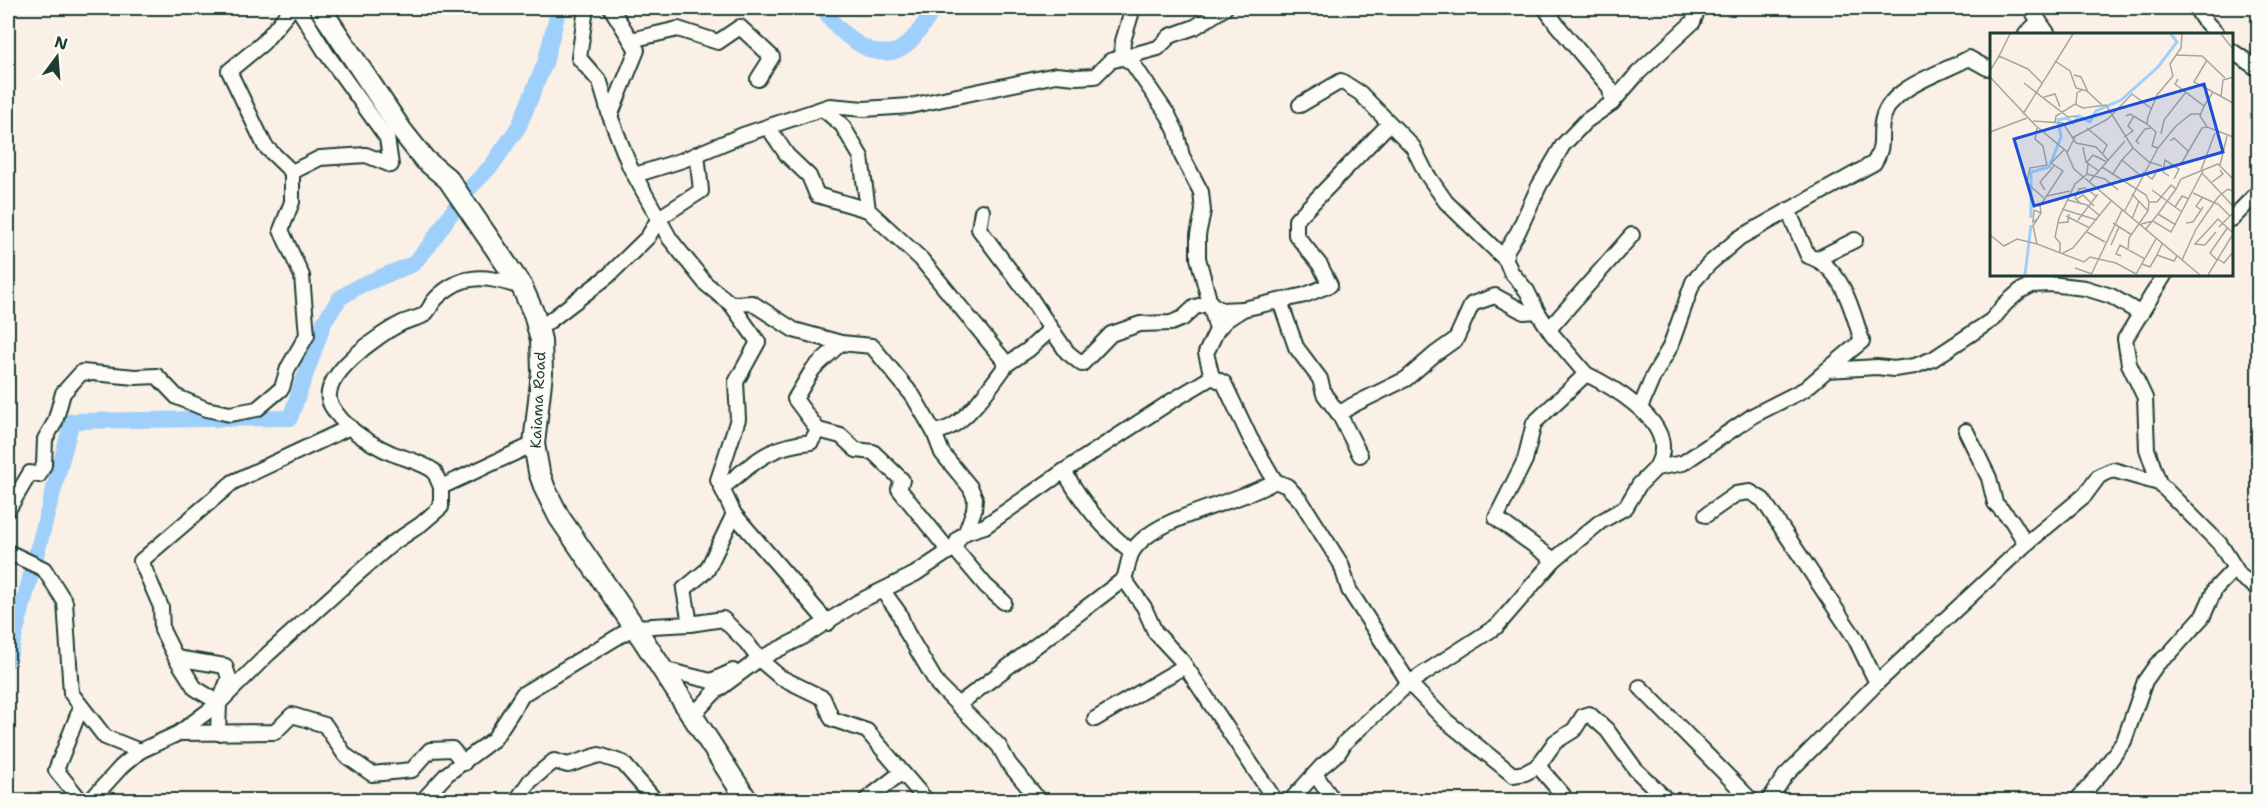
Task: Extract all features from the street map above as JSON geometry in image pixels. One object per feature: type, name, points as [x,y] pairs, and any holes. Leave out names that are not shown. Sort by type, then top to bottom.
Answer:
[{"type":"highway","name":"Kaiama Road","points":[[320,8],[414,146],[425,160],[448,179],[522,287],[539,329],[542,373],[534,430],[539,472],[559,517],[662,669],[747,801]]},
{"type":"street","points":[[8,510],[30,473],[39,475],[44,465],[45,439],[55,422],[63,393],[82,372],[135,377],[157,376],[177,397],[207,409],[230,414],[257,409],[282,388],[288,368],[307,335],[302,276],[281,230],[292,202],[292,172],[265,146],[229,71],[262,43],[288,13],[289,8]]},
{"type":"street","points":[[292,172],[320,158],[366,155],[391,165],[387,138],[298,8]]},
{"type":"street","points":[[586,8],[579,58],[600,82],[610,117],[635,175],[670,239],[706,284],[731,304],[758,342],[736,382],[738,419],[718,480],[734,514],[828,622]]},
{"type":"street","points":[[610,117],[637,50],[611,8]]},
{"type":"street","points":[[1122,57],[1123,41],[1133,8]]},
{"type":"street","points":[[635,175],[830,106],[864,109],[910,106],[1056,75],[1095,76],[1110,61],[1158,48],[1170,36],[1195,27],[1226,8]]},
{"type":"street","points":[[1545,8],[1610,88],[1612,103]]},
{"type":"street","points":[[1291,801],[1325,762],[1339,752],[1346,742],[1409,683],[1497,626],[1554,560],[1600,522],[1626,507],[1639,485],[1656,468],[1663,449],[1656,427],[1640,408],[1611,386],[1586,374],[1549,329],[1527,291],[1511,272],[1506,260],[1506,251],[1563,145],[1586,121],[1612,103],[1638,73],[1693,22],[1698,8]]},
{"type":"street","points":[[2030,8],[2047,33]]},
{"type":"street","points":[[2196,8],[2216,33]]},
{"type":"street","points":[[2027,33],[2039,21]]},
{"type":"street","points":[[631,40],[678,29],[718,42],[740,27],[772,57],[759,79]]},
{"type":"street","points":[[2233,52],[2259,69]]},
{"type":"street","points":[[1122,57],[1133,64],[1168,116],[1176,131],[1182,156],[1201,192],[1204,207],[1197,253],[1217,330]]},
{"type":"street","points":[[1640,408],[1653,377],[1670,347],[1693,282],[1709,264],[1739,238],[1874,163],[1881,152],[1883,117],[1893,99],[1905,89],[1970,58],[1987,68],[1990,67]]},
{"type":"street","points":[[1300,105],[1341,81],[1360,93],[1413,147],[1426,173],[1446,202],[1506,260]]},
{"type":"street","points":[[823,108],[842,125],[861,157],[868,210]]},
{"type":"street","points":[[982,211],[979,229],[1030,297],[1066,352],[1082,364],[1111,334],[1140,324],[1171,323],[1183,318],[1195,307],[1210,303],[1221,310],[1243,309],[1305,295],[1330,285],[1320,265],[1296,235],[1296,220],[1389,124]]},
{"type":"street","points":[[768,127],[787,155],[809,176],[817,195],[868,210],[921,259],[1007,364]]},
{"type":"street","points":[[539,329],[608,276],[648,237],[659,218],[701,190],[697,154]]},
{"type":"street","points":[[2233,218],[2259,192]]},
{"type":"street","points":[[1656,468],[1683,463],[1754,415],[1806,389],[1862,341],[1842,286],[1826,266],[1808,255],[1788,210]]},
{"type":"street","points":[[1549,329],[1632,235]]},
{"type":"street","points":[[1817,259],[1855,240]]},
{"type":"street","points":[[2164,276],[2125,339],[2129,364],[2145,398],[2146,449],[2159,483],[2220,544],[2240,576],[2259,589]]},
{"type":"street","points":[[91,801],[121,767],[140,752],[179,733],[219,703],[268,654],[356,575],[393,543],[441,507],[441,487],[434,471],[381,448],[350,427],[334,410],[328,396],[332,381],[357,354],[399,325],[423,315],[442,292],[460,282],[479,278],[522,287]]},
{"type":"street","points":[[1827,370],[1877,367],[1894,369],[1915,366],[1933,359],[1992,320],[2005,304],[2020,291],[2032,285],[2050,284],[2085,288],[2111,296],[2141,314]]},
{"type":"street","points":[[1339,414],[1406,379],[1456,339],[1472,304],[1495,296],[1524,312],[1537,311]]},
{"type":"street","points":[[1280,301],[1296,347],[1320,379],[1324,393],[1339,414],[1360,455]]},
{"type":"street","points":[[662,669],[711,681],[803,638],[858,602],[915,574],[952,549],[966,532],[974,510],[975,498],[970,487],[942,453],[934,432],[904,384],[872,346],[841,343],[794,330],[752,303],[731,304]]},
{"type":"street","points":[[1243,309],[1226,320],[1217,330],[1206,353],[1212,377],[1224,383],[1250,438],[1275,481],[1287,486],[1301,501],[1341,564],[1349,590],[1409,683],[1445,720],[1513,775],[1525,773],[1538,766],[1556,742],[1574,730],[1582,716],[1589,714],[1607,730],[1636,770],[1666,801]]},
{"type":"street","points":[[934,432],[950,428],[974,407],[1007,364],[1028,350],[1051,329]]},
{"type":"street","points":[[841,343],[813,369],[795,399],[818,430],[841,436],[856,450],[873,452],[902,480],[899,489],[986,586],[1004,602]]},
{"type":"street","points":[[1554,560],[1496,518],[1525,460],[1534,423],[1586,374]]},
{"type":"street","points":[[966,532],[985,526],[1064,471],[1212,377]]},
{"type":"street","points":[[219,703],[195,688],[176,658],[162,630],[161,607],[141,561],[233,482],[350,427]]},
{"type":"street","points":[[722,488],[768,452],[792,444],[811,442],[818,430]]},
{"type":"street","points":[[1966,430],[1989,478],[1995,503],[2012,520],[2026,544]]},
{"type":"street","points":[[441,487],[534,444]]},
{"type":"street","points":[[1769,801],[1785,776],[1877,682],[2026,544],[2085,495],[2099,476],[2113,470],[2159,483]]},
{"type":"street","points":[[1064,471],[1080,500],[1111,535],[1132,552]]},
{"type":"street","points":[[959,704],[1124,579],[1132,552],[1147,536],[1188,515],[1263,489],[1275,481]]},
{"type":"street","points":[[1706,515],[1736,494],[1750,492],[1763,500],[1856,638],[1877,682]]},
{"type":"street","points":[[690,624],[684,589],[707,570],[734,514]]},
{"type":"street","points":[[8,552],[44,569],[65,602],[71,693],[105,737],[140,752]]},
{"type":"street","points":[[2077,801],[2124,741],[2145,681],[2157,664],[2203,616],[2215,589],[2235,568]]},
{"type":"street","points":[[1124,579],[1144,607],[1155,632],[1185,666],[1275,801]]},
{"type":"street","points":[[883,591],[899,613],[906,631],[938,685],[999,746],[1009,764],[1039,801]]},
{"type":"street","points":[[423,801],[447,774],[495,739],[522,694],[634,627],[690,624],[723,619],[759,659],[780,677],[823,698],[832,719],[867,731],[926,801]]},
{"type":"street","points":[[176,658],[225,666],[229,678],[219,703],[218,733]]},
{"type":"street","points":[[692,716],[722,686],[759,659]]},
{"type":"street","points":[[1095,718],[1185,666]]},
{"type":"street","points":[[1640,687],[1751,801]]},
{"type":"street","points":[[76,801],[76,796],[56,771],[81,707]]},
{"type":"street","points":[[179,733],[275,732],[292,715],[325,725],[345,755],[372,774],[412,770],[430,750],[452,749],[464,763]]},
{"type":"street","points":[[517,801],[530,781],[554,761],[568,765],[599,754],[623,764],[655,801]]},
{"type":"street","points":[[1538,766],[1563,795],[1563,800]]},
{"type":"street","points":[[866,801],[901,773]]},
{"type":"street","points":[[1315,774],[1333,801]]},
{"type":"waterway","points":[[8,661],[72,421],[290,418],[325,320],[340,298],[359,286],[413,264],[428,247],[465,193],[492,165],[519,126],[545,63],[559,8]]},
{"type":"waterway","points":[[823,8],[836,26],[855,42],[876,52],[887,53],[904,47],[935,8]]}]
